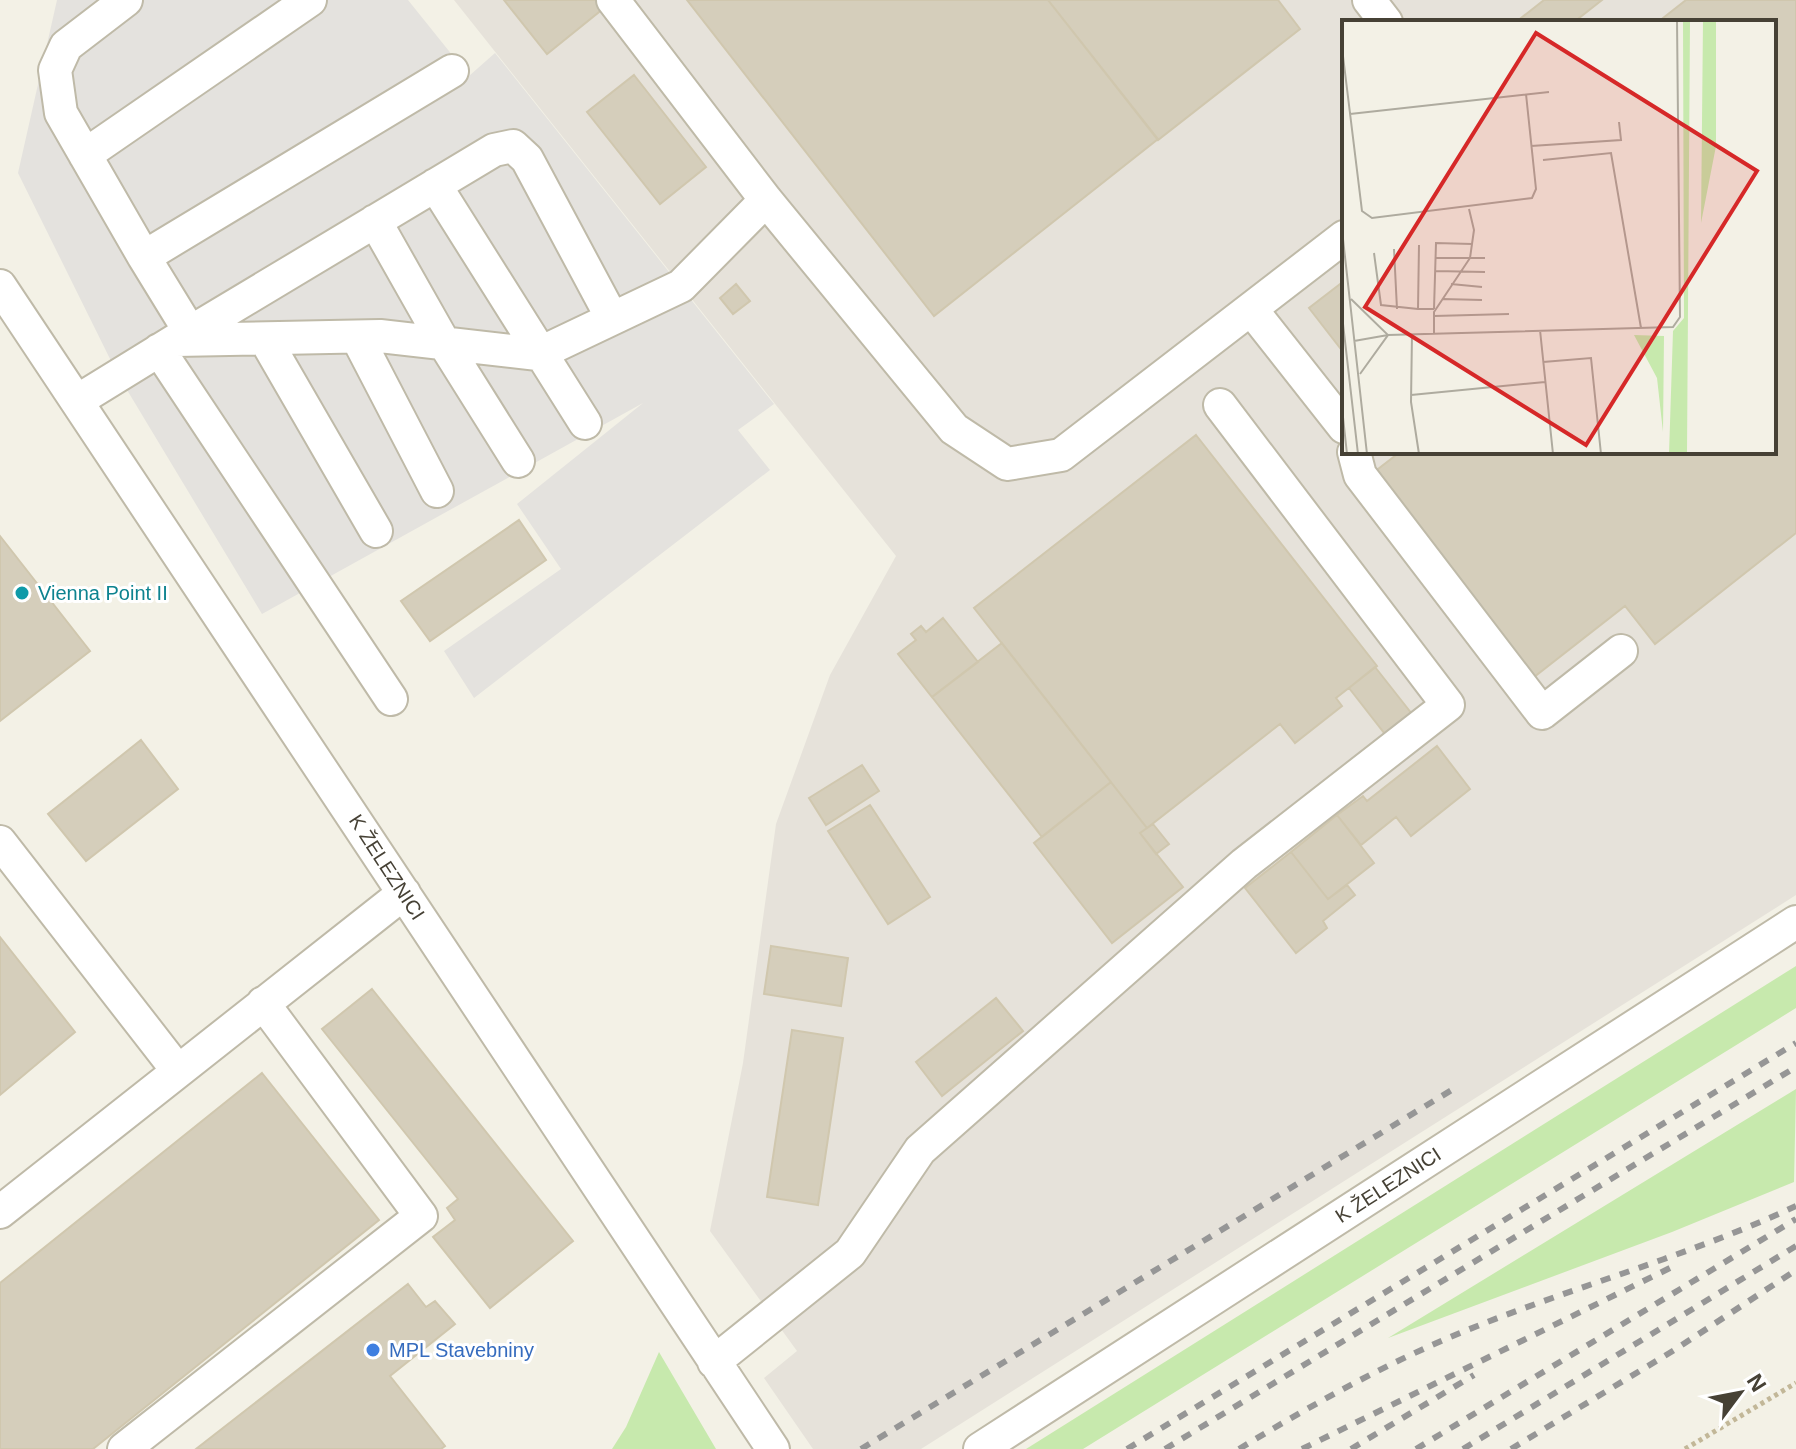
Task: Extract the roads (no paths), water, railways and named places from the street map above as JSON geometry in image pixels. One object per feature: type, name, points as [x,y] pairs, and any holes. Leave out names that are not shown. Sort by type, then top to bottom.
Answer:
[{"type":"street","points":[[126,0],[66,46],[55,70],[61,113],[144,257],[175,341],[391,699]]},
{"type":"street","points":[[85,155],[310,0]]},
{"type":"street","points":[[613,0],[766,200],[954,429],[1007,464],[1061,455],[1342,239]]},
{"type":"street","points":[[1369,0],[1384,20]]},
{"type":"street","points":[[144,257],[452,71]]},
{"type":"street","points":[[77,401],[494,150],[513,146],[527,159],[612,318]]},
{"type":"street","points":[[435,185],[538,354],[585,423]]},
{"type":"street","points":[[175,341],[357,337],[538,354],[681,286],[766,200]]},
{"type":"street","points":[[375,221],[444,343],[518,461]]},
{"type":"street","name":"K ŽELEZNICI","points":[[3,296],[77,401],[773,1449]]},
{"type":"street","points":[[1251,309],[1342,424]]},
{"type":"street","points":[[357,337],[437,491]]},
{"type":"street","points":[[265,339],[376,531]]},
{"type":"street","points":[[714,1362],[850,1253],[920,1150],[1038,1044],[1244,864],[1448,705],[1220,405]]},
{"type":"street","points":[[1355,454],[1360,475],[1542,713],[1621,651]]},
{"type":"street","points":[[0,842],[178,1071]]},
{"type":"street","points":[[0,1212],[404,893]]},
{"type":"street","name":"K ŽELEZNICI","points":[[980,1449],[1796,922]]},
{"type":"street","points":[[124,1449],[421,1216],[263,1003]]},
{"type":"railway","points":[[1127,1449],[1796,1043]]},
{"type":"railway","points":[[1165,1449],[1796,1067]]},
{"type":"railway","points":[[861,1449],[1455,1088]]},
{"type":"railway","points":[[1239,1449],[1347,1387],[1431,1345],[1502,1316],[1713,1241],[1796,1206]]},
{"type":"railway","points":[[1416,1449],[1796,1219]]},
{"type":"railway","points":[[1463,1449],[1796,1246]]},
{"type":"railway","points":[[1302,1449],[1674,1266]]},
{"type":"railway","points":[[1511,1449],[1676,1349],[1796,1270]]},
{"type":"railway","points":[[1351,1449],[1474,1375]]},
{"type":"place","name":"Vienna Point II","points":[[22,593]]},
{"type":"place","name":"MPL Stavebniny","points":[[373,1350]]}]
